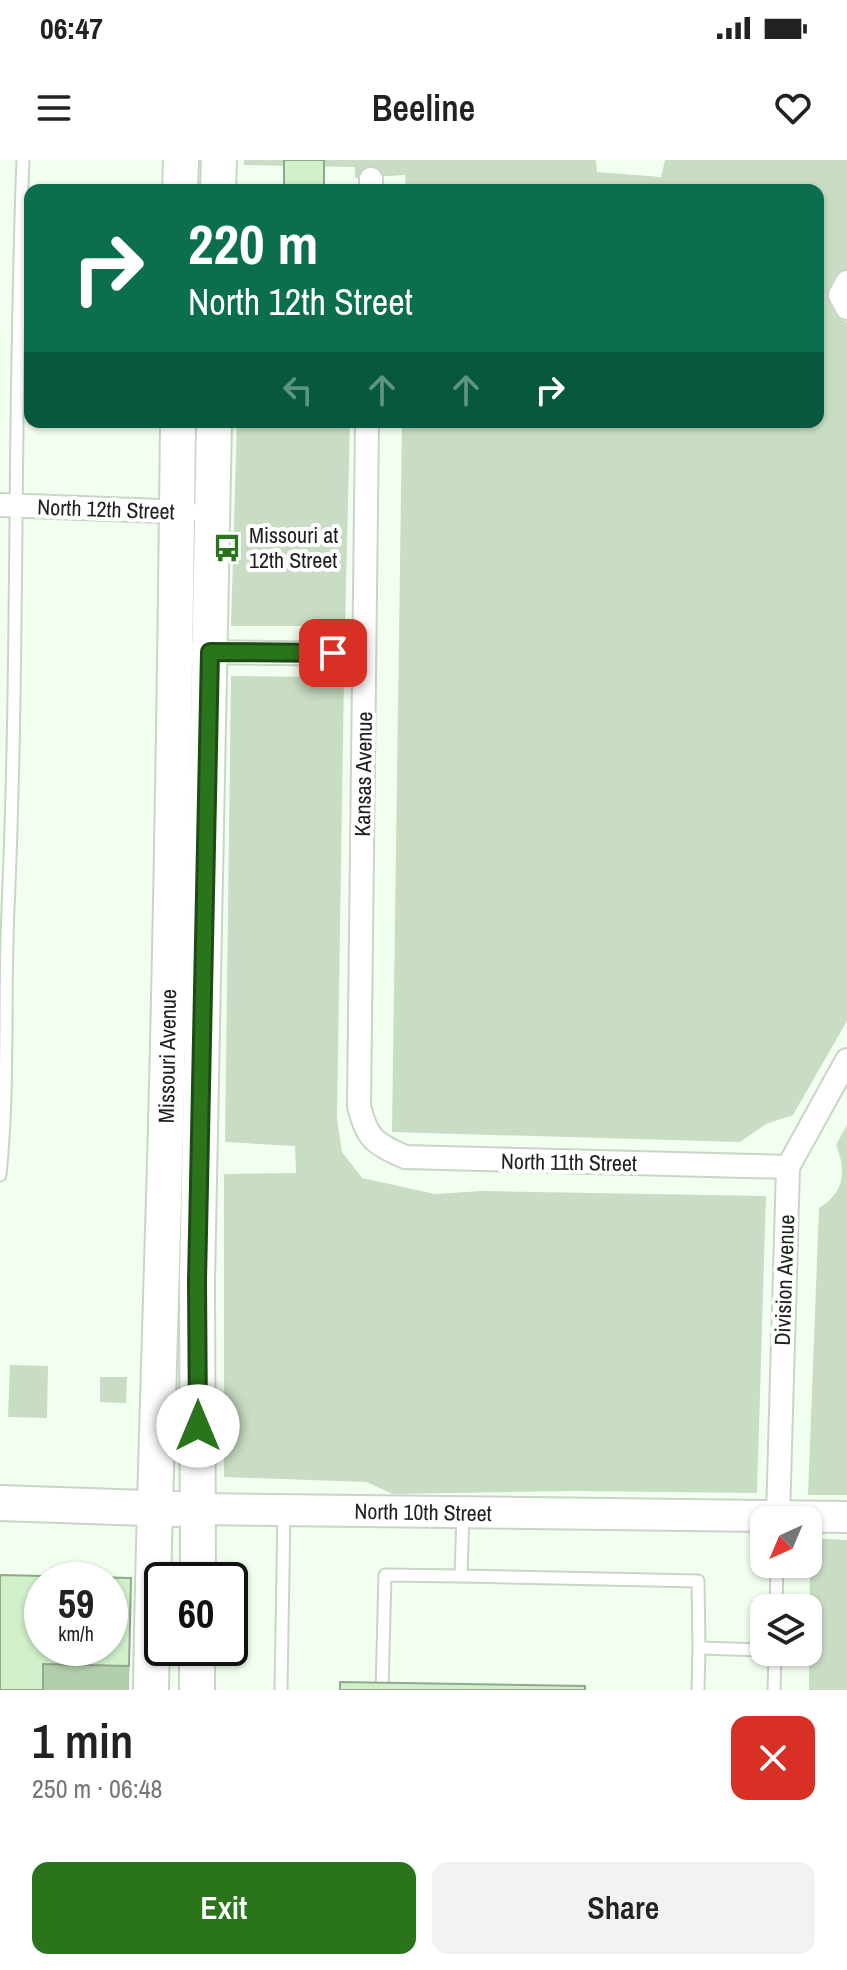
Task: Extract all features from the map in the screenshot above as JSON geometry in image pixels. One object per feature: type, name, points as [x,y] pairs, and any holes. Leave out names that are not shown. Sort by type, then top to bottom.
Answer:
[{"type":"main road","points":[[180,184],[181,160]]},
{"type":"main road","points":[[218,184],[219,160]]},
{"type":"main road","name":"Missouri Avenue","points":[[151,1690],[178,428]]},
{"type":"main road","name":"Missouri Avenue","points":[[198,1562],[197,1265],[214,428]]},
{"type":"main road","name":"North 10th Street","points":[[0,1503],[198,1509]]},
{"type":"main road","points":[[197,1666],[197,1690]]},
{"type":"street","points":[[847,282],[840,295],[847,308]]},
{"type":"street","name":"Kansas Avenue","points":[[363,1126],[359,1106],[367,428]]},
{"type":"street","name":"North 12th Street","points":[[8,506],[212,514]]},
{"type":"street","points":[[175,652],[364,654]]},
{"type":"street","name":"Division Avenue","points":[[778,1506],[788,1167],[847,1060]]},
{"type":"street","name":"North 11th Street","points":[[363,1126],[373,1142],[405,1157],[788,1167]]},
{"type":"street","name":"North 10th Street","points":[[198,1509],[750,1517]]},
{"type":"street","name":"North 10th Street","points":[[822,1517],[847,1517]]},
{"type":"lane","points":[[0,1175],[7,910],[13,827],[8,506],[23,160]]},
{"type":"lane","points":[[281,1690],[284,1510]]},
{"type":"lane","points":[[461,1576],[463,1512]]},
{"type":"lane","points":[[382,1690],[385,1575],[698,1581],[698,1690]]},
{"type":"lane","points":[[699,1648],[750,1650]]},
{"type":"lane","points":[[774,1690],[775,1666]]},
{"type":"green space","points":[[244,160],[596,160],[597,172],[661,177],[665,160],[847,160],[847,270],[833,280],[831,299],[836,315],[847,322],[847,1021],[793,1115],[766,1124],[740,1142],[392,1132],[402,428],[824,428],[824,184],[406,184],[405,175],[355,178],[355,167],[244,165]]},
{"type":"green space","points":[[237,428],[350,428],[345,626],[231,626]]},
{"type":"green space","points":[[231,676],[344,677],[337,1118],[342,1152],[362,1178],[435,1194],[481,1191],[766,1196],[757,1493],[573,1491],[393,1494],[366,1482],[224,1477],[224,1174],[296,1173],[295,1146],[225,1142]]},
{"type":"green space","points":[[847,1125],[847,1495],[808,1495],[819,1208],[834,1196],[841,1181],[842,1164],[836,1145]]},
{"type":"green space","points":[[10,1365],[48,1366],[47,1418],[8,1417]]},
{"type":"green space","points":[[100,1377],[127,1377],[126,1403],[100,1402]]},
{"type":"green space","points":[[822,1539],[847,1540],[847,1690],[809,1690],[809,1666],[822,1666],[822,1594],[810,1594],[810,1578],[822,1578]]},
{"type":"building","points":[[284,160],[324,160],[324,184],[284,184]]},
{"type":"building","points":[[0,1575],[24,1576],[24,1666],[43,1666],[43,1690],[0,1690]]},
{"type":"building","points":[[128,1578],[131,1578],[128,1666]]},
{"type":"building","points":[[340,1682],[585,1686],[585,1690],[340,1690]]},
{"type":"place","name":"Missouri at 12th Street","points":[[227,548]]},
{"type":"route","points":[[198,1426],[197,1281],[210,652],[333,653]]}]
